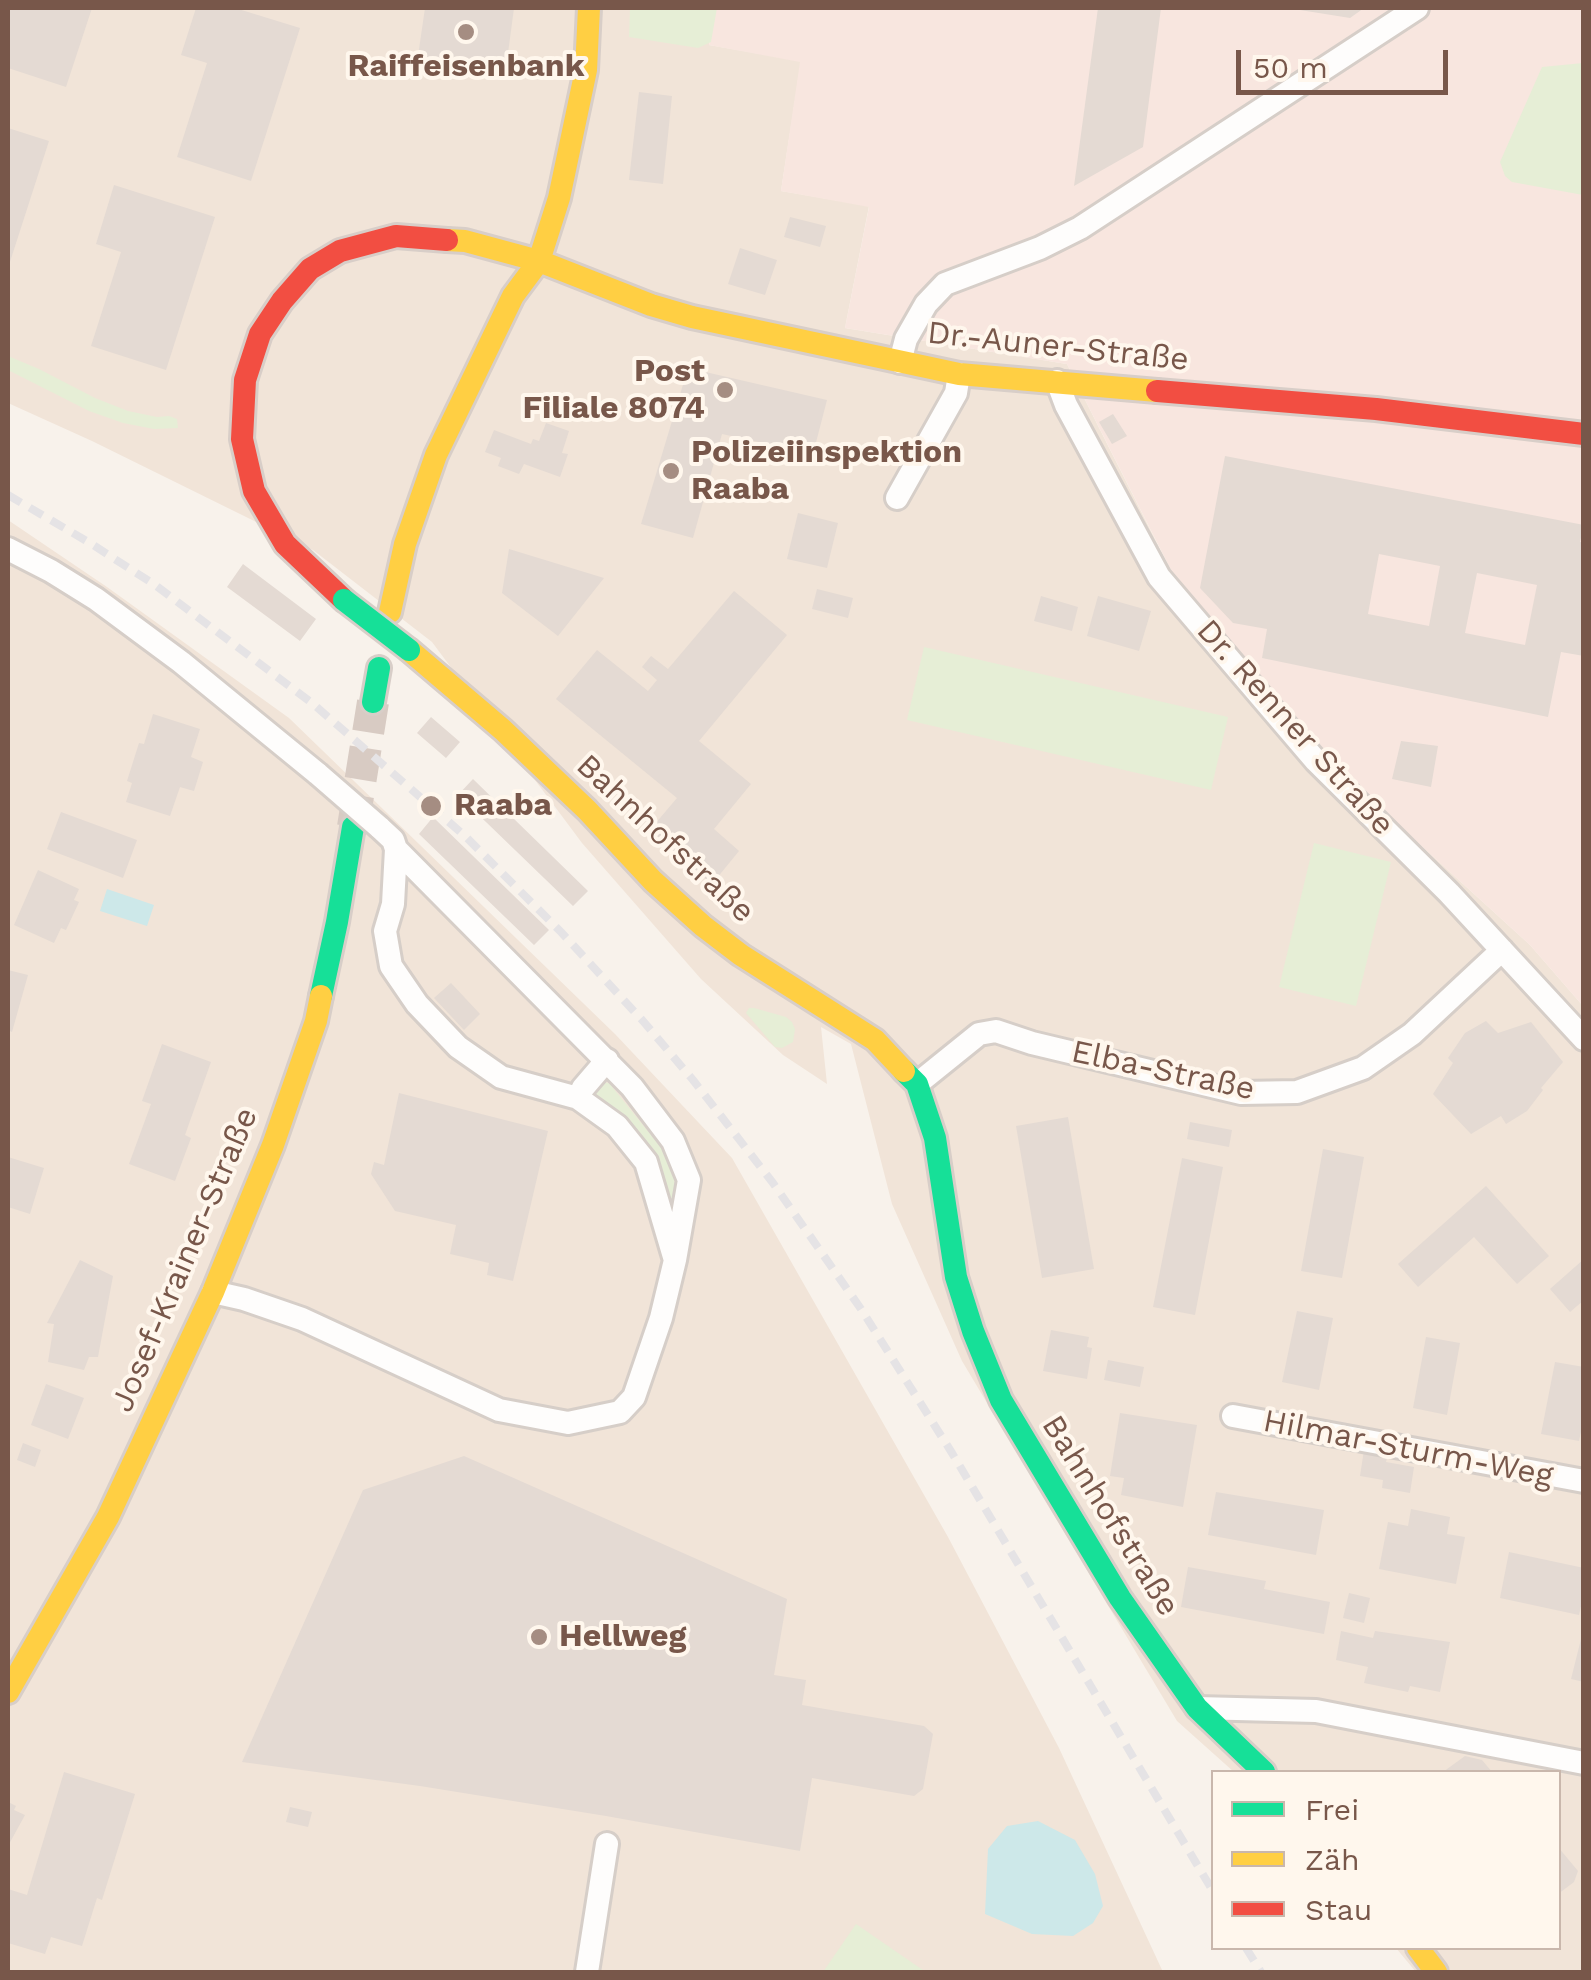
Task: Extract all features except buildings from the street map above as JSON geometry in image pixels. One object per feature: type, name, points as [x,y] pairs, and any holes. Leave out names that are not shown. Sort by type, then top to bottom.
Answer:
[{"type":"main road","points":[[390,612],[405,544],[436,456],[513,296],[539,261],[559,198],[586,70],[589,8]]},
{"type":"main road","name":"Bahnhofstraße","points":[[539,261],[465,240],[396,236],[340,251],[310,269],[282,300],[260,334],[245,380],[242,438],[254,491],[285,544],[344,600],[503,730],[703,926],[741,955],[875,1040],[917,1084],[935,1138],[956,1277],[1000,1400],[1120,1598],[1197,1708],[1262,1770]]},
{"type":"main road","name":"Dr.-Auner-Straße","points":[[539,261],[678,313],[958,374],[1376,409],[1584,434]]},
{"type":"main road","points":[[373,702],[380,668]]},
{"type":"main road","name":"Josef-Krainer-Straße","points":[[8,1692],[108,1517],[213,1292],[274,1145],[316,1021],[352,828]]},
{"type":"main road","points":[[1420,1950],[1436,1972]]},
{"type":"street","points":[[900,362],[906,339],[926,304],[945,284],[1080,228],[1418,8]]},
{"type":"street","points":[[897,498],[956,393],[958,374]]},
{"type":"street","name":"Dr. Renner Straße","points":[[1056,381],[1160,577],[1316,761],[1584,1039]]},
{"type":"street","points":[[8,549],[96,598],[181,662],[393,840],[396,849],[392,904],[385,931],[392,966],[418,1004],[458,1047],[501,1077],[578,1098],[616,1126],[646,1162],[676,1260]]},
{"type":"street","points":[[213,1292],[302,1320],[499,1410],[568,1423],[620,1412],[634,1397],[676,1260],[690,1180],[672,1141],[632,1087],[396,849]]},
{"type":"street","name":"Elba-Straße","points":[[917,1084],[979,1034],[996,1031],[1241,1093],[1297,1092],[1363,1068],[1412,1034],[1502,950]]},
{"type":"street","points":[[578,1098],[607,1060]]},
{"type":"street","name":"Hilmar-Sturm-Weg","points":[[1234,1416],[1584,1481]]},
{"type":"street","points":[[1197,1708],[1316,1711],[1584,1763]]},
{"type":"street","points":[[588,1972],[608,1844]]},
{"type":"shaded area","points":[[8,8],[713,8],[709,45],[801,61],[781,191],[869,206],[845,328],[1067,364],[1172,573],[1315,749],[1530,945],[1583,1006],[1583,1972],[1416,1972],[1398,1950],[1561,1950],[1561,1770],[1232,1770],[1177,1721],[962,1361],[892,1204],[851,1044],[821,1027],[827,1084],[783,1055],[701,979],[582,843],[432,642],[313,550],[8,403]]},
{"type":"shaded area","points":[[713,8],[1583,8],[1583,1006],[1530,945],[1315,749],[1172,572],[1067,364],[845,328],[869,207],[781,191],[800,62],[709,45]]},
{"type":"shaded area","points":[[8,520],[289,718],[615,1034],[732,1158],[948,1537],[1059,1748],[1163,1972],[8,1972]]},
{"type":"green space","points":[[630,8],[717,8],[711,42],[698,48],[629,37]]},
{"type":"green space","points":[[1583,63],[1583,195],[1512,182],[1500,162],[1542,67]]},
{"type":"green space","points":[[8,356],[128,411],[177,419],[178,428],[154,429],[89,411],[8,370]]},
{"type":"green space","points":[[924,647],[1228,717],[1211,790],[907,720]]},
{"type":"green space","points":[[1314,843],[1391,862],[1356,1006],[1279,987]]},
{"type":"green space","points":[[749,1008],[786,1017],[795,1029],[793,1042],[775,1047],[746,1013]]},
{"type":"green space","points":[[601,1082],[609,1083],[664,1151],[674,1177],[677,1198],[673,1206],[669,1206],[588,1095]]},
{"type":"green space","points":[[856,1924],[917,1966],[926,1972],[823,1972]]},
{"type":"water","points":[[107,889],[154,905],[147,926],[100,911]]},
{"type":"water","points":[[1038,1821],[1075,1840],[1095,1874],[1103,1906],[1093,1923],[1073,1936],[1032,1934],[985,1914],[988,1849],[1007,1826]]},
{"type":"tunnel","points":[[353,827],[373,702]]},
{"type":"railway","points":[[8,495],[155,585],[312,703],[465,836],[643,1021],[773,1183],[861,1309],[952,1453],[1211,1888]]},
{"type":"railway","points":[[1247,1950],[1261,1972]]},
{"type":"traffic: fast","points":[[344,600],[409,650]]},
{"type":"traffic: fast","points":[[373,702],[379,668]]},
{"type":"traffic: fast","points":[[321,996],[353,827]]},
{"type":"traffic: fast","points":[[904,1071],[917,1084],[935,1138],[956,1277],[1001,1400],[1120,1598],[1197,1708],[1262,1770]]},
{"type":"traffic: slow","points":[[390,612],[405,544],[436,455],[513,296],[539,261],[559,198],[586,70],[589,8]]},
{"type":"traffic: slow","points":[[447,240],[465,241],[539,261],[692,317],[959,374],[1157,391]]},
{"type":"traffic: slow","points":[[409,650],[503,730],[703,926],[741,955],[875,1040],[904,1071]]},
{"type":"traffic: slow","points":[[8,1692],[108,1517],[213,1292],[273,1145],[321,996]]},
{"type":"traffic: slow","points":[[1420,1950],[1436,1972]]},
{"type":"traffic: jam","points":[[344,600],[285,544],[254,491],[242,439],[245,380],[260,334],[310,269],[340,251],[396,236],[447,240]]},
{"type":"traffic: jam","points":[[1157,391],[1376,409],[1584,434]]},
{"type":"place","name":"Raiffeisenbank","points":[[466,32]]},
{"type":"place","name":"Post Filiale 8074","points":[[725,390]]},
{"type":"place","name":"Polizeiinspektion Raaba","points":[[671,471]]},
{"type":"place","name":"Raaba","points":[[431,806]]},
{"type":"place","name":"Hellweg","points":[[539,1637]]}]
